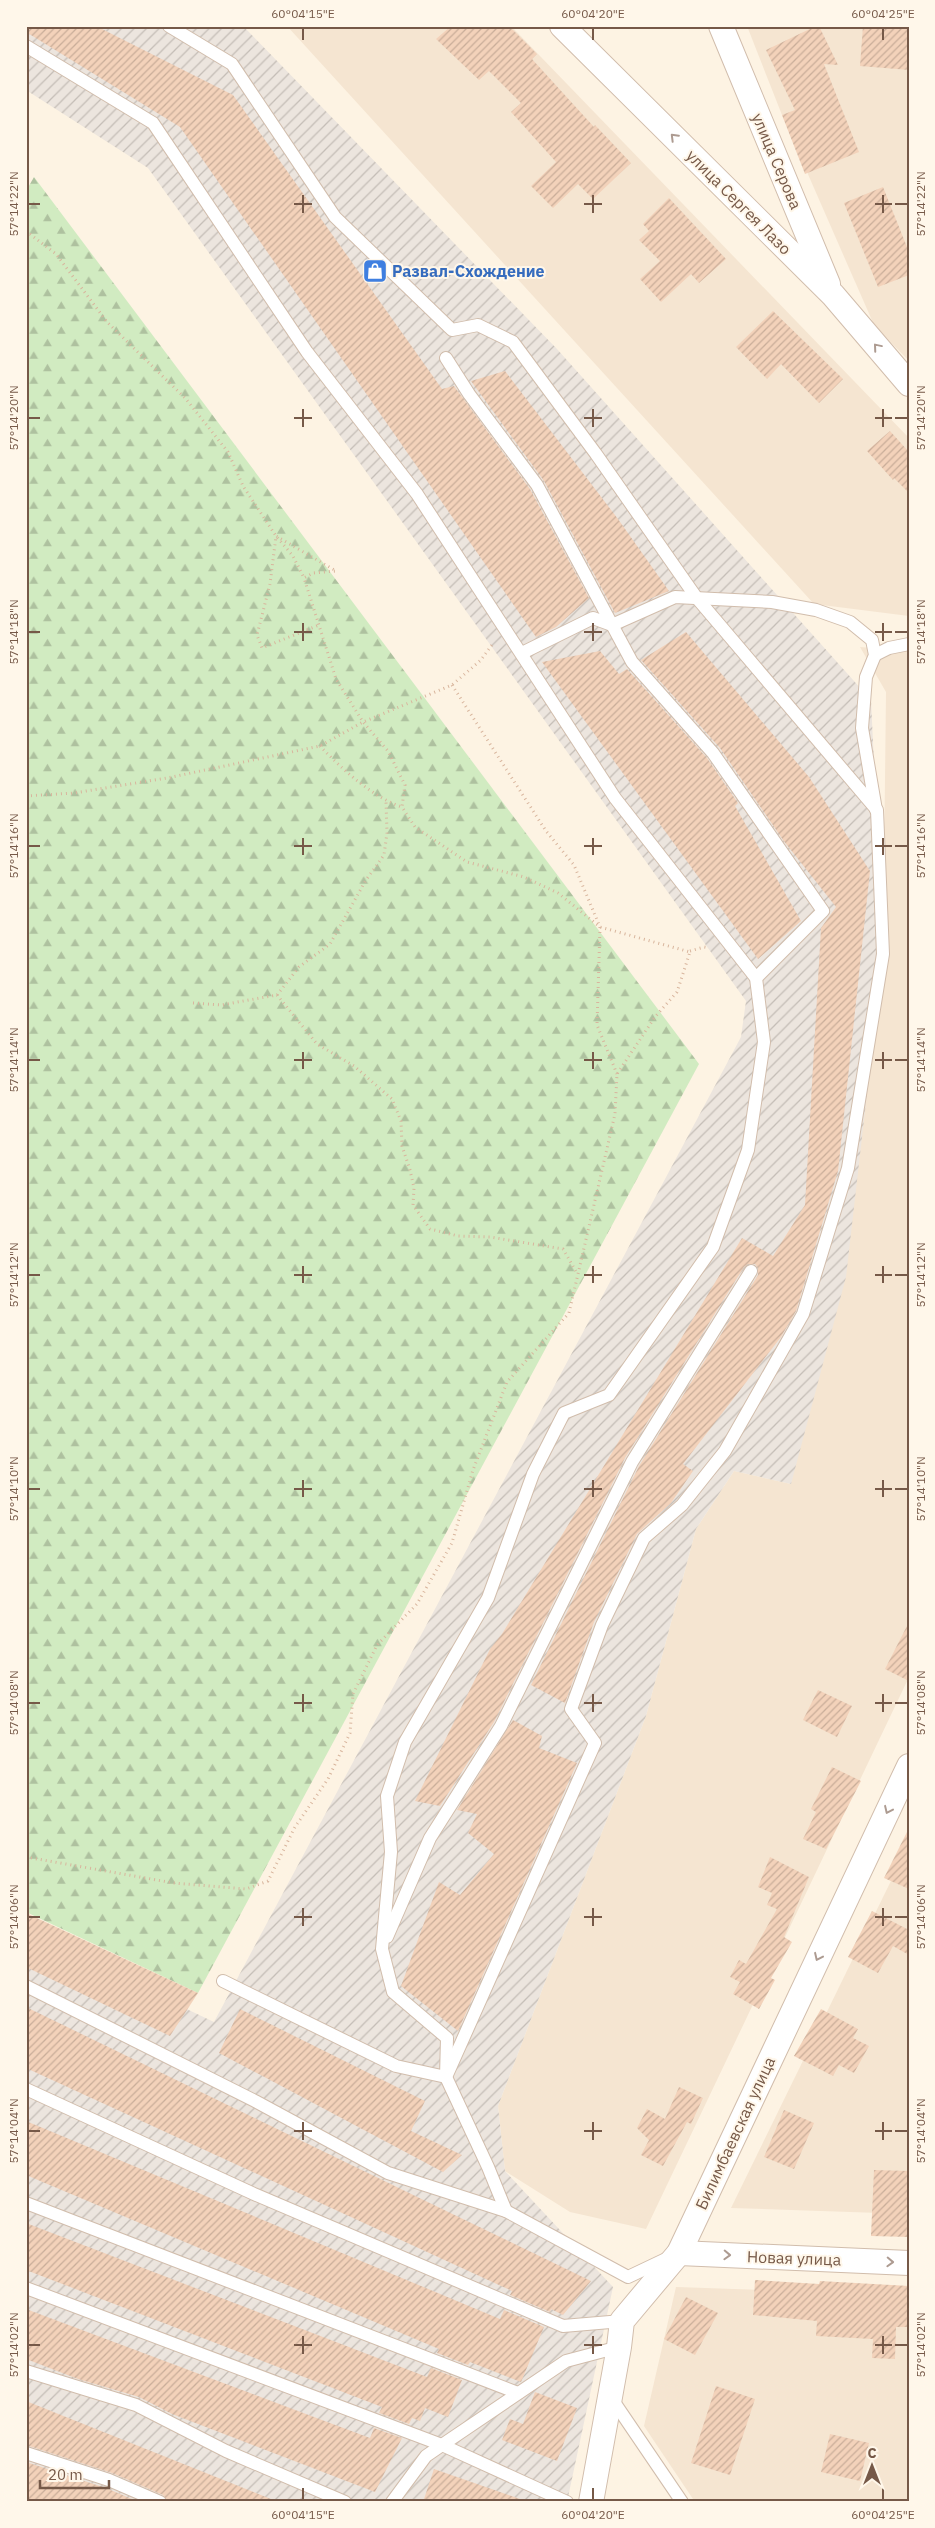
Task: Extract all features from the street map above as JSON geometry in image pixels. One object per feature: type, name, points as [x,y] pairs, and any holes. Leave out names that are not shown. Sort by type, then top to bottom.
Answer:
[{"type":"street","name":"улица Сергея Лазо","points":[[562,26],[833,295],[909,384]]},
{"type":"street","name":"улица Серова","points":[[721,26],[833,295]]},
{"type":"street","name":"Билимбаевская улица","points":[[622,2321],[678,2253],[909,1766]]},
{"type":"street","name":"Новая улица","points":[[678,2253],[909,2263]]},
{"type":"street","points":[[591,2502],[622,2321]]},
{"type":"lane","points":[[169,26],[232,64],[335,217],[452,330],[478,325],[513,342],[596,454],[696,597],[877,810]]},
{"type":"lane","points":[[26,46],[153,123],[307,352],[417,494],[615,798],[756,978],[764,1042],[748,1150],[713,1247],[609,1395],[564,1413],[533,1474],[488,1598],[405,1742],[387,1796],[391,1852],[382,1949],[393,1992],[447,2038],[446,2077],[506,2211]]},
{"type":"lane","points":[[446,358],[469,394],[537,486],[632,662],[713,753],[823,911],[756,978]]},
{"type":"lane","points":[[446,2077],[595,1743],[571,1709],[602,1625],[644,1538],[682,1505],[725,1450],[803,1314],[848,1168],[883,954],[877,810],[862,728],[866,677],[875,655],[872,640],[850,622],[816,610],[772,602],[675,597],[612,625],[593,618],[522,653]]},
{"type":"lane","points":[[875,655],[888,648],[909,644]]},
{"type":"lane","points":[[382,1949],[430,1838],[501,1726],[632,1462],[752,1271]]},
{"type":"lane","points":[[223,1981],[396,2066],[446,2077]]},
{"type":"lane","points":[[26,1986],[255,2101],[388,2173],[506,2211],[628,2277],[678,2253]]},
{"type":"lane","points":[[26,2089],[254,2194],[563,2326],[622,2321]]},
{"type":"lane","points":[[26,2203],[518,2393]]},
{"type":"lane","points":[[26,2288],[442,2445],[567,2502]]},
{"type":"lane","points":[[392,2502],[426,2456],[518,2393],[566,2361],[619,2347]]},
{"type":"lane","points":[[26,2371],[136,2405],[226,2452],[346,2502]]},
{"type":"lane","points":[[610,2396],[682,2502]]},
{"type":"lane","points":[[26,2453],[110,2480],[160,2502]]},
{"type":"path","points":[[26,231],[56,254],[107,322],[186,399],[228,452],[243,486],[276,536],[293,556],[304,578],[336,679],[363,722],[388,751],[405,785],[402,807]]},
{"type":"path","points":[[276,536],[336,571],[313,573],[304,578]]},
{"type":"path","points":[[276,536],[270,584],[257,635],[262,648],[319,625]]},
{"type":"path","points":[[26,796],[74,793],[167,778],[320,746],[363,722],[452,685],[481,660],[495,640],[508,632]]},
{"type":"path","points":[[26,1857],[174,1883],[246,1889],[268,1881],[295,1828],[332,1772],[350,1733],[353,1694],[377,1645],[418,1604],[452,1543],[473,1470],[507,1382],[569,1313],[615,1114],[617,1074],[597,1025],[600,927],[574,865],[546,831],[452,685]]},
{"type":"path","points":[[320,746],[331,758],[386,802],[402,807],[415,827],[467,862],[524,877],[558,893],[600,927],[690,952],[677,992],[655,1017],[617,1074]]},
{"type":"path","points":[[193,1003],[221,1005],[277,995],[299,967],[330,944],[366,880],[384,856],[387,834],[386,802]]},
{"type":"path","points":[[277,995],[317,1044],[354,1066],[392,1099],[401,1121],[402,1146],[410,1170],[413,1205],[430,1229],[458,1236],[490,1237],[562,1249],[577,1273]]},
{"type":"shaded area","points":[[26,26],[243,26],[557,349],[871,700],[883,954],[846,1277],[791,1484],[734,1471],[696,1529],[646,1716],[498,2106],[505,2171],[613,2287],[567,2502],[26,2502],[26,1933],[214,2022],[741,1037],[746,1001],[148,168],[26,90]]},
{"type":"shaded area","points":[[287,26],[511,26],[909,438],[909,616],[814,604]]},
{"type":"shaded area","points":[[747,26],[909,26],[909,361],[874,325],[782,115]]},
{"type":"shaded area","points":[[860,647],[909,651],[909,1677],[646,2229],[570,2212],[505,2171],[498,2106],[646,1716],[696,1529],[734,1471],[791,1484],[883,954],[886,692]]},
{"type":"shaded area","points":[[909,1844],[909,2214],[731,2208]]},
{"type":"shaded area","points":[[676,2287],[909,2295],[909,2502],[695,2502],[644,2426]]},
{"type":"green space","points":[[34,177],[699,1064],[198,1993],[26,1912],[26,191]]},
{"type":"building","points":[[26,26],[96,26],[233,95],[442,389],[454,386],[530,489],[589,598],[556,627],[536,637],[180,127],[26,32]]},
{"type":"building","points":[[451,26],[509,26],[537,54],[532,59],[594,127],[595,125],[631,163],[593,199],[578,184],[553,208],[531,186],[556,162],[511,112],[521,103],[489,71],[479,80],[436,39]]},
{"type":"building","points":[[819,26],[838,65],[824,64],[859,152],[805,174],[782,115],[795,110],[766,50]]},
{"type":"building","points":[[863,26],[909,26],[909,70],[860,66]]},
{"type":"building","points":[[883,187],[909,252],[909,275],[878,287],[844,203]]},
{"type":"building","points":[[669,198],[726,259],[699,283],[691,274],[661,302],[640,279],[660,261],[639,240],[649,231],[643,224]]},
{"type":"building","points":[[773,311],[843,379],[819,403],[781,364],[767,379],[736,347]]},
{"type":"building","points":[[505,371],[618,519],[669,591],[615,613],[544,481],[471,381]]},
{"type":"building","points":[[890,431],[909,452],[909,493],[894,478],[893,480],[867,451]]},
{"type":"building","points":[[686,632],[809,777],[870,871],[838,1171],[796,1311],[781,1337],[683,1464],[693,1471],[671,1503],[637,1534],[594,1622],[565,1703],[531,1685],[639,1466],[758,1275],[758,1268],[755,1264],[748,1264],[744,1267],[625,1458],[494,1722],[440,1806],[415,1801],[490,1649],[502,1634],[742,1238],[773,1256],[805,1205],[821,928],[836,907],[783,840],[720,748],[641,660]]},
{"type":"building","points":[[600,651],[619,674],[627,669],[707,758],[738,803],[735,806],[801,921],[758,959],[542,662]]},
{"type":"building","points":[[909,1622],[909,1681],[885,1669]]},
{"type":"building","points":[[818,1690],[852,1706],[837,1737],[803,1720]]},
{"type":"building","points":[[513,1720],[542,1736],[539,1748],[577,1763],[458,2031],[401,1986],[439,1882],[460,1895],[494,1854],[468,1833],[477,1814],[457,1810]]},
{"type":"building","points":[[832,1767],[861,1781],[826,1849],[803,1839],[816,1812],[811,1809]]},
{"type":"building","points":[[909,1828],[909,1889],[884,1878]]},
{"type":"building","points":[[770,1857],[809,1877],[784,1937],[792,1942],[771,1978],[775,1980],[759,2009],[733,1994],[740,1982],[730,1977],[739,1960],[746,1964],[777,1909],[767,1905],[772,1893],[758,1887]]},
{"type":"building","points":[[872,1911],[909,1930],[909,1955],[893,1946],[878,1973],[848,1957]]},
{"type":"building","points":[[26,1913],[198,1993],[170,2036],[26,1967]]},
{"type":"building","points":[[26,2007],[591,2281],[563,2315],[551,2309],[550,2312],[510,2295],[512,2291],[26,2068]]},
{"type":"building","points":[[240,2009],[425,2101],[411,2131],[462,2155],[443,2172],[219,2053]]},
{"type":"building","points":[[821,2009],[858,2029],[853,2038],[869,2046],[854,2073],[839,2065],[833,2076],[794,2056]]},
{"type":"building","points":[[679,2087],[703,2098],[691,2124],[687,2122],[663,2166],[641,2155],[649,2140],[637,2128],[647,2109],[665,2119]]},
{"type":"building","points":[[784,2110],[814,2123],[794,2169],[764,2157]]},
{"type":"building","points":[[26,2121],[500,2319],[504,2310],[544,2327],[521,2382],[470,2362],[468,2365],[437,2353],[439,2349],[26,2175]]},
{"type":"building","points":[[874,2170],[909,2171],[909,2237],[871,2236]]},
{"type":"building","points":[[26,2223],[427,2377],[431,2368],[462,2380],[448,2417],[425,2408],[420,2421],[412,2418],[409,2424],[379,2413],[382,2407],[26,2270]]},
{"type":"building","points":[[755,2280],[819,2284],[820,2281],[909,2286],[909,2327],[896,2327],[895,2359],[872,2358],[873,2339],[816,2336],[817,2321],[753,2315]]},
{"type":"building","points":[[686,2297],[718,2313],[695,2355],[664,2339]]},
{"type":"building","points":[[26,2309],[370,2438],[374,2428],[402,2438],[375,2492],[172,2414],[139,2397],[78,2379],[26,2359]]},
{"type":"building","points":[[716,2386],[755,2399],[730,2475],[691,2463]]},
{"type":"building","points":[[535,2392],[577,2408],[557,2461],[502,2440],[510,2419],[523,2424]]},
{"type":"building","points":[[26,2401],[276,2502],[168,2502],[163,2495],[112,2473],[26,2445]]},
{"type":"building","points":[[830,2434],[869,2443],[860,2481],[821,2472]]},
{"type":"building","points":[[26,2462],[106,2488],[139,2502],[26,2502]]},
{"type":"building","points":[[434,2469],[520,2499],[520,2502],[423,2502]]},
{"type":"place","name":"Развал-Схождение","points":[[375,271]]}]
